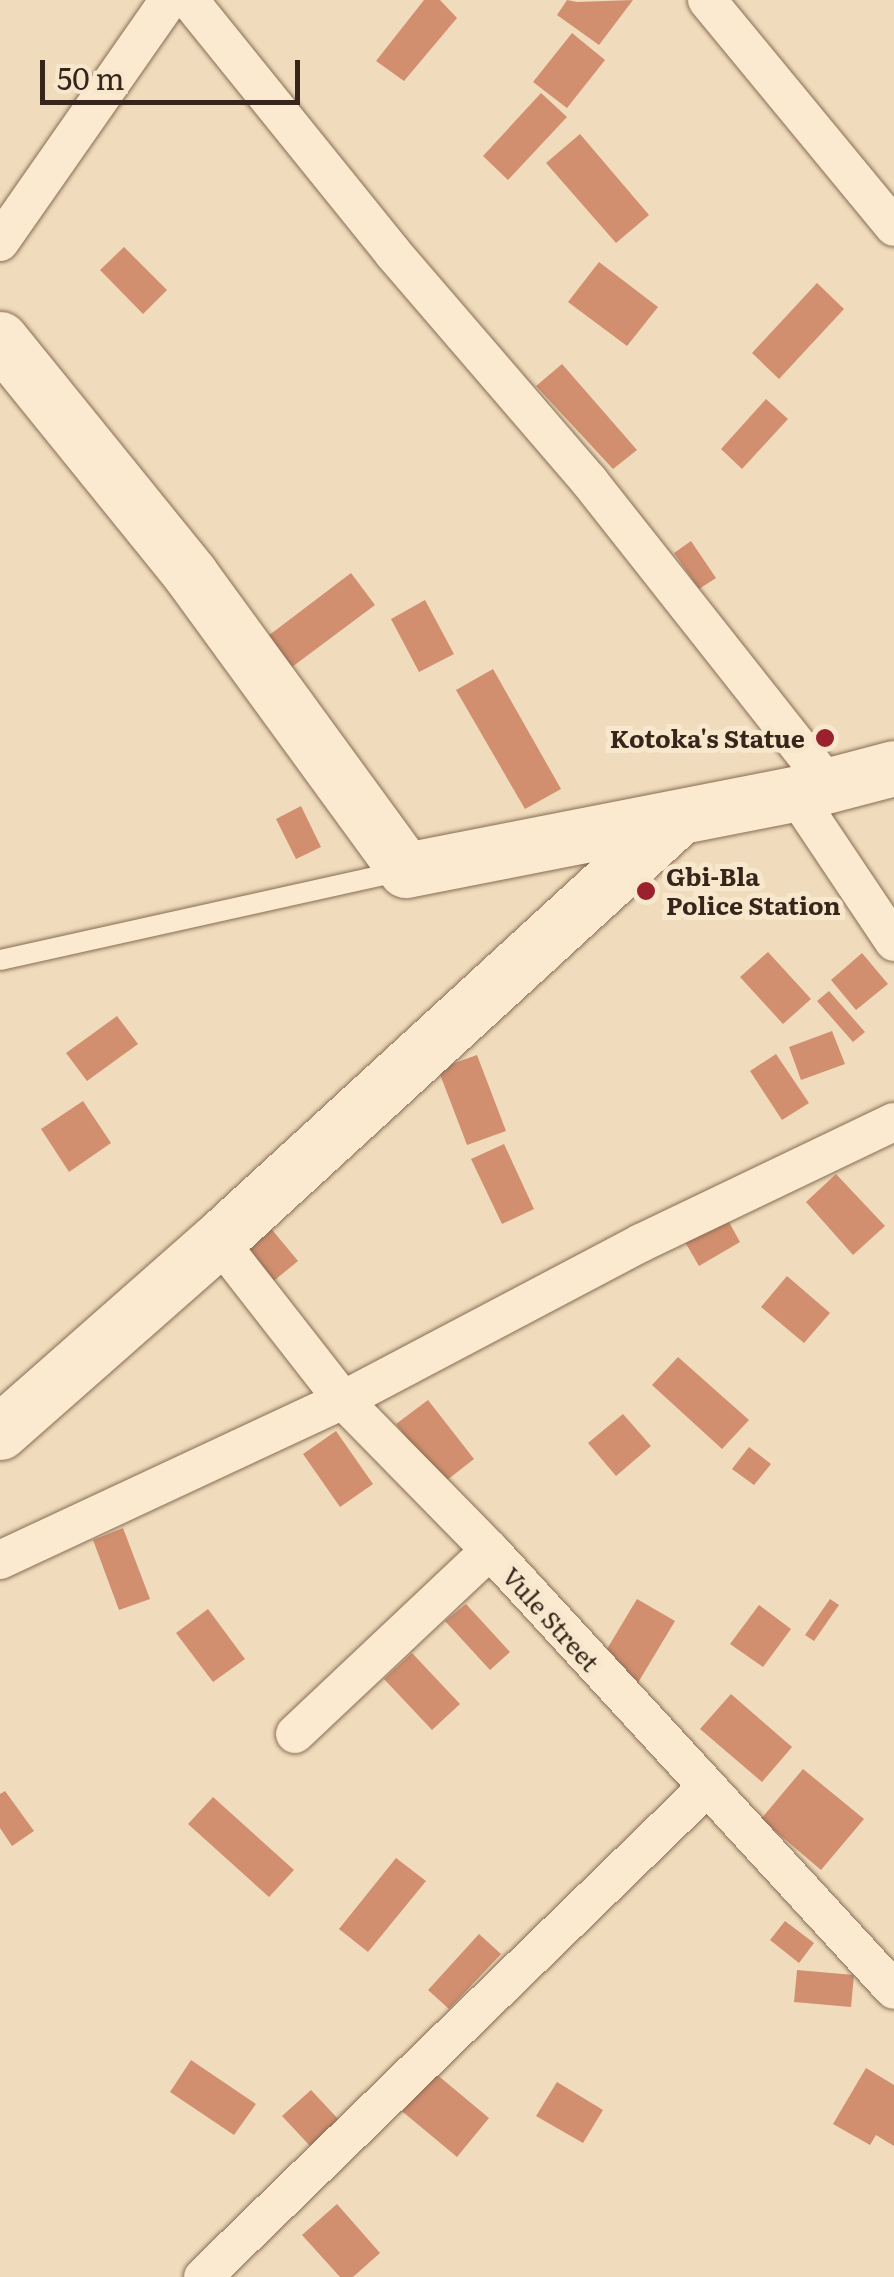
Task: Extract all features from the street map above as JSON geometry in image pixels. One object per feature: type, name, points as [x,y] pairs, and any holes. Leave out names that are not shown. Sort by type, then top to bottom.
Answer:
[{"type":"main road","points":[[0,340],[190,574],[406,870],[678,818],[894,768]]},
{"type":"main road","points":[[0,1432],[218,1240],[678,818]]},
{"type":"street","points":[[0,242],[170,0]]},
{"type":"street","points":[[189,0],[393,253],[590,481],[811,789],[894,942]]},
{"type":"street","points":[[707,0],[894,228]]},
{"type":"street","points":[[0,1560],[343,1400],[641,1243],[894,1122]]},
{"type":"street","name":"Vule Street","points":[[218,1240],[343,1400],[490,1550],[894,1990]]},
{"type":"street","points":[[295,1734],[490,1550]]},
{"type":"street","points":[[203,2277],[708,1787]]},
{"type":"lane","points":[[0,960],[406,870]]},
{"type":"building","points":[[424,0],[440,0],[457,18],[404,81],[376,61]]},
{"type":"building","points":[[567,0],[633,0],[599,45],[557,15]]},
{"type":"building","points":[[572,33],[605,60],[567,108],[533,82]]},
{"type":"building","points":[[541,93],[567,117],[508,180],[483,156]]},
{"type":"building","points":[[580,134],[649,215],[616,243],[546,163]]},
{"type":"building","points":[[124,247],[167,290],[143,314],[100,270]]},
{"type":"building","points":[[599,262],[658,307],[627,346],[568,302]]},
{"type":"building","points":[[817,283],[844,309],[779,379],[752,353]]},
{"type":"building","points":[[562,364],[637,450],[613,469],[536,386]]},
{"type":"building","points":[[766,399],[788,419],[742,469],[721,449]]},
{"type":"building","points":[[691,541],[716,578],[699,589],[674,553]]},
{"type":"building","points":[[351,573],[375,605],[292,667],[268,636]]},
{"type":"building","points":[[425,600],[454,654],[419,672],[391,619]]},
{"type":"building","points":[[493,669],[561,789],[525,809],[456,690]]},
{"type":"building","points":[[301,806],[321,847],[296,859],[276,819]]},
{"type":"building","points":[[768,952],[811,999],[783,1024],[740,977]]},
{"type":"building","points":[[862,953],[888,984],[856,1010],[831,980]]},
{"type":"building","points":[[829,991],[865,1032],[853,1042],[817,1001]]},
{"type":"building","points":[[117,1016],[138,1044],[87,1081],[66,1053]]},
{"type":"building","points":[[832,1031],[845,1064],[801,1080],[789,1047]]},
{"type":"building","points":[[776,1054],[809,1103],[782,1120],[750,1071]]},
{"type":"building","points":[[477,1055],[506,1131],[467,1145],[438,1069]]},
{"type":"building","points":[[83,1101],[111,1143],[69,1172],[41,1129]]},
{"type":"building","points":[[504,1144],[534,1209],[502,1224],[471,1159]]},
{"type":"building","points":[[836,1174],[885,1226],[853,1255],[806,1202]]},
{"type":"building","points":[[724,1213],[740,1242],[699,1266],[682,1237]]},
{"type":"building","points":[[264,1220],[298,1261],[270,1284],[235,1245]]},
{"type":"building","points":[[787,1276],[830,1313],[804,1343],[761,1307]]},
{"type":"building","points":[[678,1357],[749,1420],[722,1449],[652,1385]]},
{"type":"building","points":[[428,1400],[474,1459],[442,1484],[396,1424]]},
{"type":"building","points":[[623,1414],[651,1446],[616,1476],[588,1443]]},
{"type":"building","points":[[336,1431],[373,1484],[340,1507],[303,1454]]},
{"type":"building","points":[[749,1447],[771,1464],[754,1485],[732,1469]]},
{"type":"building","points":[[123,1528],[150,1599],[119,1610],[93,1540]]},
{"type":"building","points":[[637,1599],[675,1621],[636,1686],[598,1664]]},
{"type":"building","points":[[830,1599],[839,1605],[814,1641],[805,1635]]},
{"type":"building","points":[[466,1604],[510,1652],[490,1670],[445,1621]]},
{"type":"building","points":[[759,1605],[791,1629],[763,1667],[730,1644]]},
{"type":"building","points":[[208,1609],[245,1659],[213,1682],[176,1633]]},
{"type":"building","points":[[412,1653],[460,1704],[432,1730],[384,1679]]},
{"type":"building","points":[[731,1694],[792,1747],[762,1782],[700,1729]]},
{"type":"building","points":[[803,1769],[864,1819],[821,1870],[761,1819]]},
{"type":"building","points":[[5,1791],[34,1831],[12,1846],[0,1828],[0,1794]]},
{"type":"building","points":[[213,1797],[294,1870],[269,1897],[188,1824]]},
{"type":"building","points":[[396,1858],[426,1881],[368,1952],[339,1929]]},
{"type":"building","points":[[785,1921],[814,1943],[799,1963],[770,1940]]},
{"type":"building","points":[[479,1934],[501,1954],[449,2009],[428,1990]]},
{"type":"building","points":[[797,1970],[854,1975],[851,2007],[794,2002]]},
{"type":"building","points":[[191,2060],[256,2104],[234,2135],[170,2092]]},
{"type":"building","points":[[429,2068],[489,2118],[457,2157],[397,2107]]},
{"type":"building","points":[[866,2068],[894,2085],[894,2146],[876,2135],[870,2145],[833,2124]]},
{"type":"building","points":[[557,2082],[603,2110],[583,2143],[536,2116]]},
{"type":"building","points":[[311,2090],[340,2121],[311,2147],[282,2116]]},
{"type":"building","points":[[337,2204],[380,2253],[353,2277],[340,2277],[302,2235]]},
{"type":"place","name":"Kotoka's Statue","points":[[825,738]]},
{"type":"place","name":"Gbi-Bla Police Station","points":[[646,891]]}]
